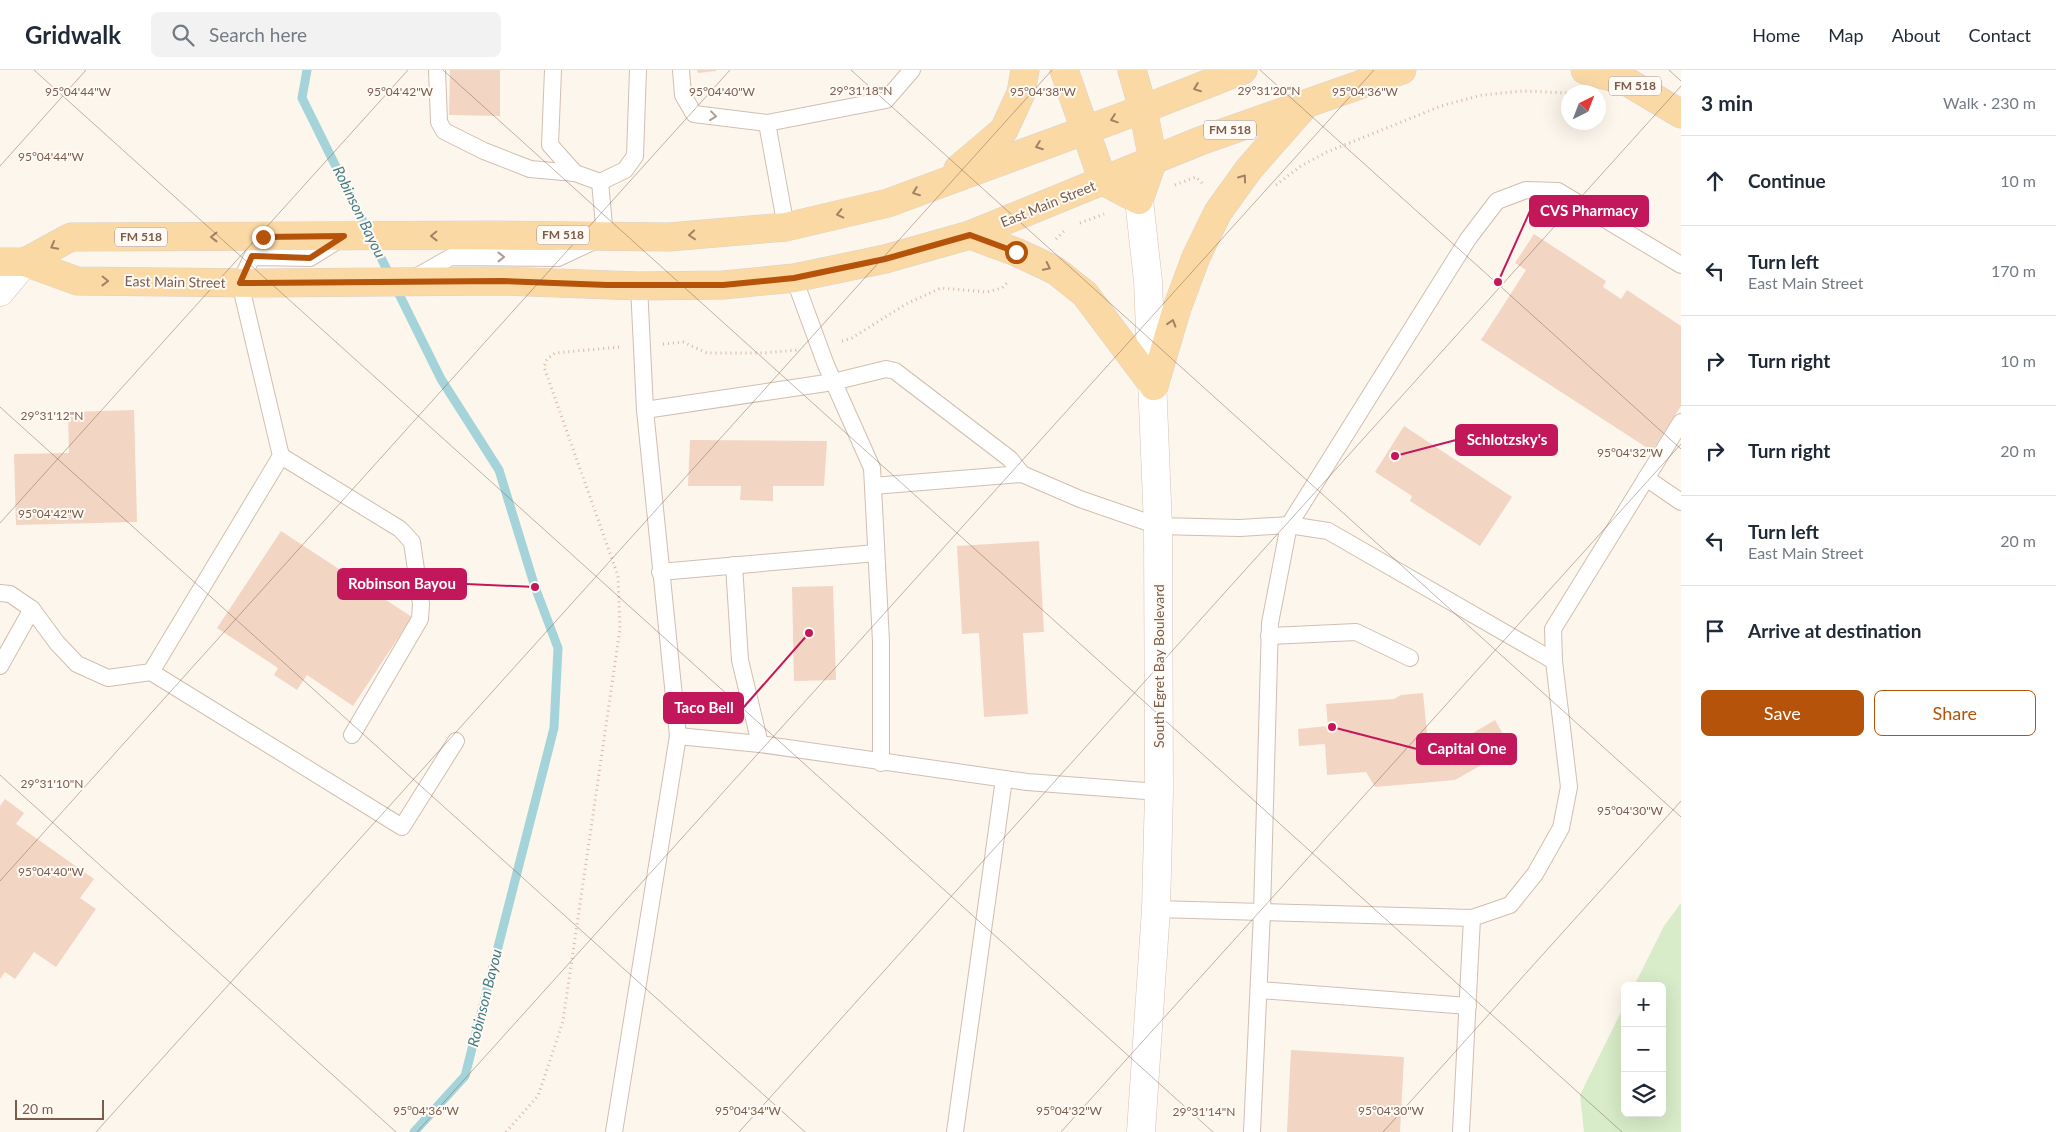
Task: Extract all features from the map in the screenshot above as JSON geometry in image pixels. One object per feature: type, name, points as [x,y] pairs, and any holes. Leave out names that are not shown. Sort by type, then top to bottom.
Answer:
[{"type":"main road","points":[[944,181],[1004,130],[1021,93],[1024,70]]},
{"type":"main road","points":[[1064,70],[1103,181],[1139,200],[1152,160],[1143,109],[1132,70]]},
{"type":"main road","name":"FM 518","points":[[13,262],[71,238],[482,235],[669,237],[786,227],[888,203],[1243,70]]},
{"type":"main road","name":"East Main Street","points":[[13,262],[77,281],[252,283],[501,281],[639,286],[723,285],[794,278],[885,259],[970,235],[1152,160],[1309,101],[1402,70]]},
{"type":"main road","name":"FM 518","points":[[1585,70],[1626,81],[1681,114]]},
{"type":"main road","points":[[1154,386],[1177,308],[1196,256],[1218,212],[1249,168],[1309,101]]},
{"type":"main road","name":"South Egret Bay Boulevard","points":[[1139,200],[1148,281],[1154,386],[1158,526],[1159,792],[1156,909],[1141,1132]]},
{"type":"main road","points":[[970,235],[1016,252],[1050,268],[1085,294],[1154,386]]},
{"type":"main road","points":[[0,292],[13,262]]},
{"type":"lane","points":[[438,70],[439,122],[444,131],[484,151],[530,169],[575,173],[600,182],[625,170],[635,156],[638,70]]},
{"type":"lane","points":[[553,70],[550,145],[575,173]]},
{"type":"lane","points":[[681,70],[683,95],[694,114],[767,123],[886,100],[912,70]]},
{"type":"lane","points":[[767,123],[786,227]]},
{"type":"lane","points":[[406,282],[451,257],[558,258],[605,236],[600,182]]},
{"type":"lane","points":[[1252,1132],[1262,912],[1270,623],[1289,525],[1468,239],[1498,201],[1526,190],[1558,191],[1681,265]]},
{"type":"lane","points":[[152,672],[281,456],[252,283],[252,256],[310,258],[344,236]]},
{"type":"lane","points":[[794,278],[833,382],[872,468],[880,641],[881,763]]},
{"type":"lane","points":[[614,1132],[678,736],[645,410],[639,286]]},
{"type":"lane","points":[[645,410],[833,382],[886,369],[895,371],[1010,459],[1022,474]]},
{"type":"lane","points":[[1156,909],[1472,918],[1510,905],[1535,874],[1561,828],[1569,787],[1554,662],[1552,629],[1681,422]]},
{"type":"lane","points":[[281,456],[400,529],[412,542],[422,604],[420,619],[352,736]]},
{"type":"lane","points":[[873,486],[1022,474],[1080,499],[1158,526],[1240,528],[1289,525],[1328,531],[1554,662]]},
{"type":"lane","points":[[1646,478],[1681,502]]},
{"type":"lane","points":[[660,572],[876,553]]},
{"type":"lane","points":[[734,565],[740,660],[760,744]]},
{"type":"lane","points":[[0,593],[10,594],[32,609],[57,643],[77,664],[108,678],[152,672],[402,828],[456,741]]},
{"type":"lane","points":[[0,666],[32,609]]},
{"type":"lane","points":[[1270,636],[1356,632],[1410,658]]},
{"type":"lane","points":[[678,736],[760,744],[881,763],[1004,779],[1159,792]]},
{"type":"lane","points":[[955,1132],[1004,779]]},
{"type":"lane","points":[[1461,1132],[1472,918]]},
{"type":"lane","points":[[1258,990],[1468,1006]]},
{"type":"path","points":[[1273,188],[1301,166],[1327,152],[1441,106],[1490,94],[1523,91],[1561,93]]},
{"type":"green space","points":[[1681,903],[1681,1132],[1584,1132],[1580,1095],[1621,1012],[1621,1117],[1666,1117],[1666,982],[1636,982],[1664,926]]},
{"type":"building","points":[[450,70],[500,70],[500,116],[449,115]]},
{"type":"building","points":[[697,70],[716,70],[716,71],[698,73]]},
{"type":"building","points":[[1534,234],[1606,281],[1603,287],[1621,299],[1627,290],[1681,326],[1681,406],[1652,451],[1481,340],[1526,270],[1515,263]]},
{"type":"building","points":[[134,410],[137,522],[16,525],[14,454],[69,453],[68,412]]},
{"type":"building","points":[[1404,426],[1512,497],[1480,546],[1410,501],[1412,496],[1375,472]]},
{"type":"building","points":[[690,440],[827,441],[824,486],[773,486],[773,501],[740,500],[741,486],[688,486]]},
{"type":"building","points":[[281,531],[412,617],[353,706],[307,675],[297,690],[274,675],[278,668],[217,628]]},
{"type":"building","points":[[1039,541],[1044,632],[1023,633],[1028,714],[984,717],[979,633],[962,634],[957,546]]},
{"type":"building","points":[[833,586],[836,680],[794,681],[792,587]]},
{"type":"building","points":[[1423,693],[1427,733],[1439,753],[1495,720],[1511,748],[1455,780],[1375,787],[1366,772],[1327,775],[1325,744],[1299,746],[1298,729],[1328,726],[1326,704],[1394,699],[1401,695]]},
{"type":"building","points":[[5,799],[24,813],[16,824],[94,879],[80,898],[96,909],[56,967],[34,952],[15,979],[5,972],[0,979],[0,806]]},
{"type":"building","points":[[1291,1050],[1404,1057],[1400,1132],[1287,1132]]},
{"type":"waterway","name":"Robinson Bayou","points":[[307,70],[302,98],[441,379],[499,470],[535,587],[558,648],[554,728],[465,1076],[414,1132]]},
{"type":"place","name":"CVS Pharmacy","points":[[1498,282]]},
{"type":"place","name":"Schlotzsky's","points":[[1395,456]]},
{"type":"place","name":"Robinson Bayou","points":[[535,587]]},
{"type":"place","name":"Taco Bell","points":[[809,633]]},
{"type":"place","name":"Capital One","points":[[1332,727]]},
{"type":"route","points":[[263,237],[344,236],[310,258],[252,256],[240,283],[501,281],[639,286],[723,285],[794,278],[885,259],[970,235],[1016,252]]}]
